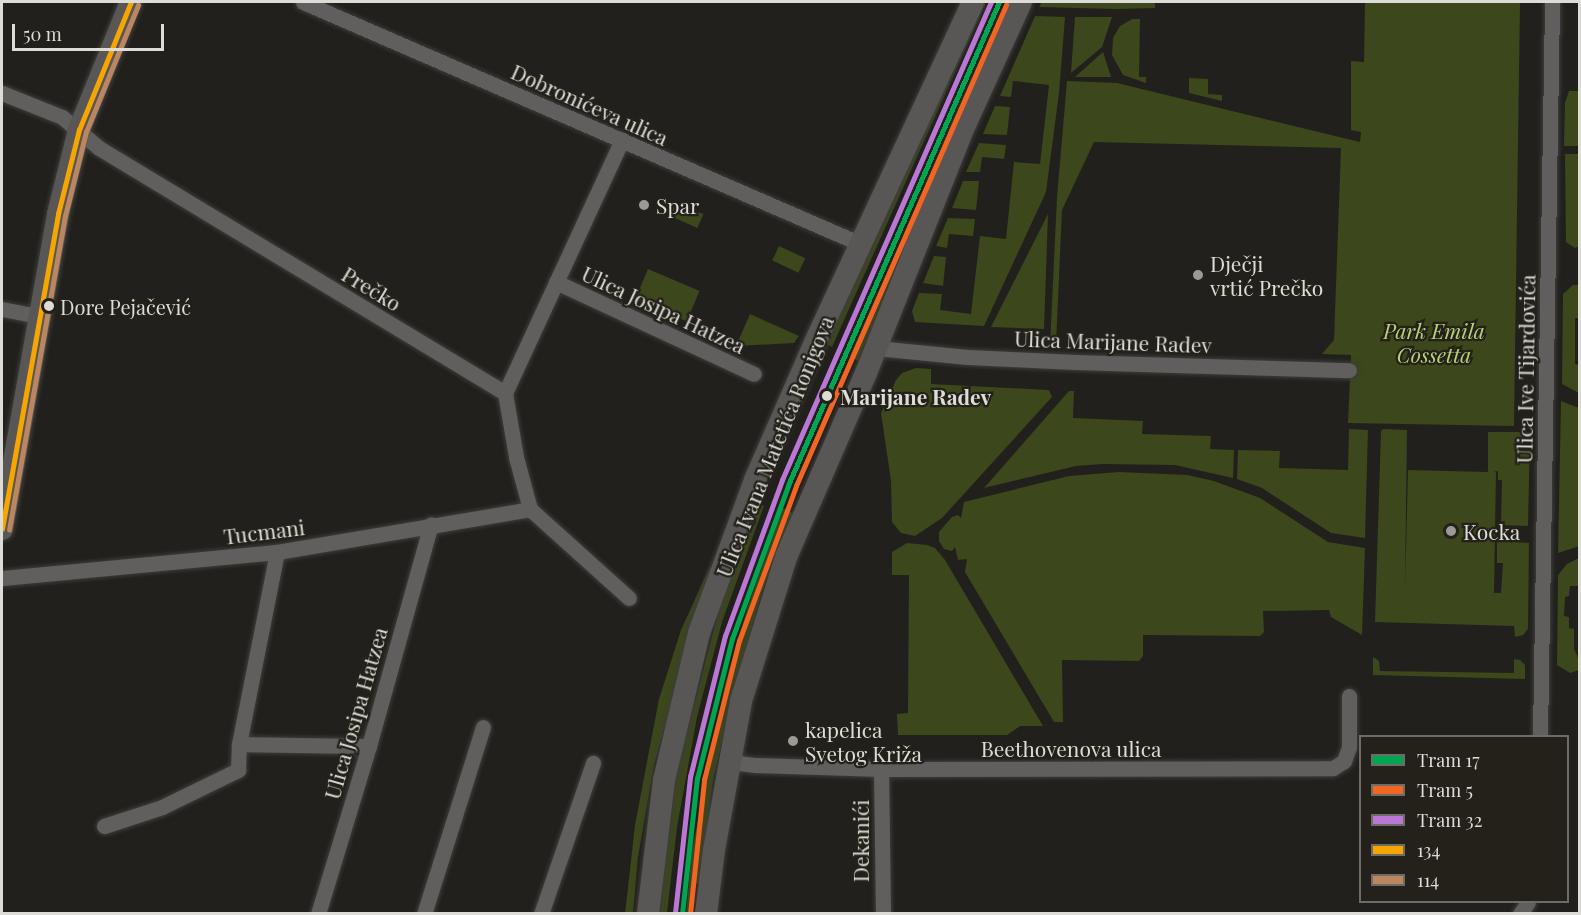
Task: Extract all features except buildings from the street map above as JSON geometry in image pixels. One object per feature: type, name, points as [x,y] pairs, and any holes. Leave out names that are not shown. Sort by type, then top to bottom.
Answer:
[{"type":"street","points":[[2,529],[55,226],[79,130],[131,2]]},
{"type":"street","name":"Dobronićeva ulica","points":[[303,2],[861,244]]},
{"type":"street","name":"Ulica Ivana Matetića Ronjgova","points":[[648,914],[664,780],[699,633],[755,480],[973,2]]},
{"type":"street","points":[[706,914],[741,701],[786,557],[876,348],[964,127],[1021,2]]},
{"type":"street","name":"Ulica Ive Tijardovića","points":[[1540,735],[1552,2]]},
{"type":"street","name":"Prečko","points":[[2,93],[62,117],[99,148],[506,393]]},
{"type":"street","name":"Ulica Josipa Hatzea","points":[[506,393],[622,140]]},
{"type":"street","name":"Ulica Josipa Hatzea","points":[[556,282],[754,374]]},
{"type":"street","points":[[2,309],[39,316]]},
{"type":"street","name":"Ulica Marijane Radev","points":[[876,348],[968,357],[1063,362],[1349,370]]},
{"type":"street","points":[[506,393],[516,457],[530,509],[629,598]]},
{"type":"street","name":"Tucmani","points":[[2,578],[277,552],[430,524],[530,509]]},
{"type":"street","name":"Ulica Josipa Hatzea","points":[[318,914],[369,747],[430,524]]},
{"type":"street","points":[[104,826],[162,807],[238,770],[239,744],[277,552]]},
{"type":"street","name":"Beethovenova ulica","points":[[730,762],[881,769],[1333,768],[1344,761],[1349,747],[1349,696]]},
{"type":"street","points":[[424,914],[483,727]]},
{"type":"street","points":[[239,744],[369,747]]},
{"type":"street","points":[[541,914],[593,763]]},
{"type":"street","name":"Dekanići","points":[[881,769],[883,914]]},
{"type":"green space","points":[[984,2],[986,2],[832,347],[826,344]]},
{"type":"green space","points":[[1006,2],[1009,2],[858,361],[850,356]]},
{"type":"green space","points":[[1042,2],[1155,2],[1155,8],[1039,7]]},
{"type":"green space","name":"Park Emila Cossetta","points":[[1365,2],[1520,2],[1514,426],[1348,423],[1351,355],[1322,354],[1334,340],[1341,148],[1094,142],[1062,210],[1056,344],[1050,346],[1057,197],[1067,81],[1117,83],[1360,142],[1361,132],[1351,130],[1351,61],[1364,62]]},
{"type":"green space","points":[[1035,16],[1065,17],[1059,93],[1046,192],[984,326],[915,322],[912,311],[919,293],[942,294],[940,310],[971,314],[980,236],[1006,239],[1014,162],[1040,164],[1049,85],[1013,81],[1011,97],[1000,96]]},
{"type":"green space","points":[[1075,17],[1112,17],[1102,47],[1071,73]]},
{"type":"green space","points":[[1132,19],[1140,19],[1139,77],[1146,77],[1146,83],[1123,75],[1112,55],[1113,38],[1120,26]]},
{"type":"green space","points":[[1103,52],[1111,77],[1075,77],[1094,60]]},
{"type":"green space","points":[[1189,78],[1208,79],[1208,94],[1222,95],[1222,101],[1189,93]]},
{"type":"green space","points":[[1569,91],[1579,91],[1579,146],[1564,146],[1565,103]]},
{"type":"green space","points":[[995,106],[1010,107],[1007,135],[983,134]]},
{"type":"green space","points":[[979,143],[1006,145],[1004,159],[982,157],[980,172],[966,172]]},
{"type":"green space","points":[[1565,154],[1579,154],[1580,246],[1575,248],[1566,242]]},
{"type":"green space","points":[[963,181],[979,181],[976,210],[952,208]]},
{"type":"green space","points":[[676,202],[703,214],[697,228],[670,216]]},
{"type":"green space","points":[[1048,214],[1044,329],[991,327]]},
{"type":"green space","points":[[948,218],[975,219],[973,236],[949,234],[947,248],[936,246]]},
{"type":"green space","points":[[779,246],[805,258],[799,273],[772,261]]},
{"type":"green space","points":[[934,256],[946,257],[943,286],[923,283]]},
{"type":"green space","points":[[648,269],[700,291],[687,321],[635,299]]},
{"type":"green space","points":[[1573,285],[1579,285],[1579,318],[1575,318],[1575,364],[1579,365],[1579,393],[1562,384],[1563,294]]},
{"type":"green space","points":[[750,314],[799,336],[794,343],[736,346]]},
{"type":"green space","points":[[916,368],[931,369],[931,384],[1049,390],[1052,397],[942,518],[915,536],[901,533],[892,522],[891,481],[881,413],[896,380],[902,373]]},
{"type":"green space","points":[[1069,391],[1074,391],[1073,418],[1143,421],[1142,434],[1211,436],[1210,449],[1234,450],[1233,478],[1175,465],[1102,464],[1076,466],[984,488]]},
{"type":"green space","points":[[1561,401],[1579,408],[1580,546],[1558,553]]},
{"type":"green space","points":[[1349,429],[1368,430],[1365,538],[1331,533],[1262,488],[1237,479],[1238,450],[1280,451],[1279,468],[1348,470]]},
{"type":"green space","points":[[1383,429],[1407,430],[1405,591],[1408,470],[1488,472],[1488,432],[1530,432],[1528,526],[1501,525],[1502,480],[1498,480],[1498,471],[1493,472],[1496,472],[1494,593],[1501,593],[1503,563],[1497,563],[1497,541],[1529,543],[1528,629],[1523,635],[1515,637],[1514,626],[1375,622],[1381,431]]},
{"type":"green space","points":[[1119,472],[1187,475],[1214,481],[1260,498],[1328,542],[1365,548],[1362,635],[1331,617],[1329,610],[1263,611],[1264,632],[1260,636],[1143,635],[1143,656],[1139,661],[1062,660],[1063,722],[1054,722],[965,572],[967,559],[958,560],[955,547],[952,551],[944,549],[939,541],[939,532],[952,517],[958,515],[961,518],[964,502],[1069,476]]},
{"type":"green space","points":[[758,503],[764,506],[722,622],[697,717],[677,827],[667,913],[660,913],[671,792],[719,610]]},
{"type":"green space","points":[[783,508],[793,513],[762,593],[737,677],[713,780],[700,884],[695,884],[692,913],[686,914],[692,850],[725,684],[748,606]]},
{"type":"green space","points":[[907,543],[935,548],[945,560],[1043,726],[1020,726],[1007,735],[898,735],[897,714],[908,713],[909,575],[892,575],[892,552]]},
{"type":"green space","points":[[1579,558],[1579,586],[1570,586],[1569,596],[1565,597],[1564,616],[1569,617],[1569,628],[1574,629],[1574,649],[1579,660],[1579,670],[1570,673],[1557,665],[1558,575],[1567,564]]},
{"type":"green space","points":[[712,562],[654,765],[638,857],[633,913],[625,914],[635,825],[659,699],[681,630]]},
{"type":"green space","points":[[1373,657],[1379,661],[1380,671],[1514,673],[1514,659],[1520,660],[1525,665],[1525,679],[1373,675]]},
{"type":"tram line","name":"32","points":[[675,913],[690,777],[725,636],[782,480],[991,2]]},
{"type":"tram line","name":"17","points":[[682,914],[697,779],[732,639],[789,483],[999,2]]},
{"type":"tram line","name":"5","points":[[690,914],[704,780],[739,641],[796,486],[1006,5]]},
{"type":"transit line","name":"134","points":[[2,529],[58,214],[79,130],[131,2]]},
{"type":"transit line","name":"114","points":[[9,530],[65,216],[86,132],[138,5]]},
{"type":"place","name":"Spar","points":[[644,205]]},
{"type":"place","name":"Dječji vrtić Prečko","points":[[1198,275]]},
{"type":"place","name":"Dore Pejačević","points":[[49,306]]},
{"type":"place","name":"Marijane Radev","points":[[827,396]]},
{"type":"place","name":"Kocka","points":[[1451,531]]},
{"type":"place","name":"kapelica Svetog Križa","points":[[793,741]]}]
